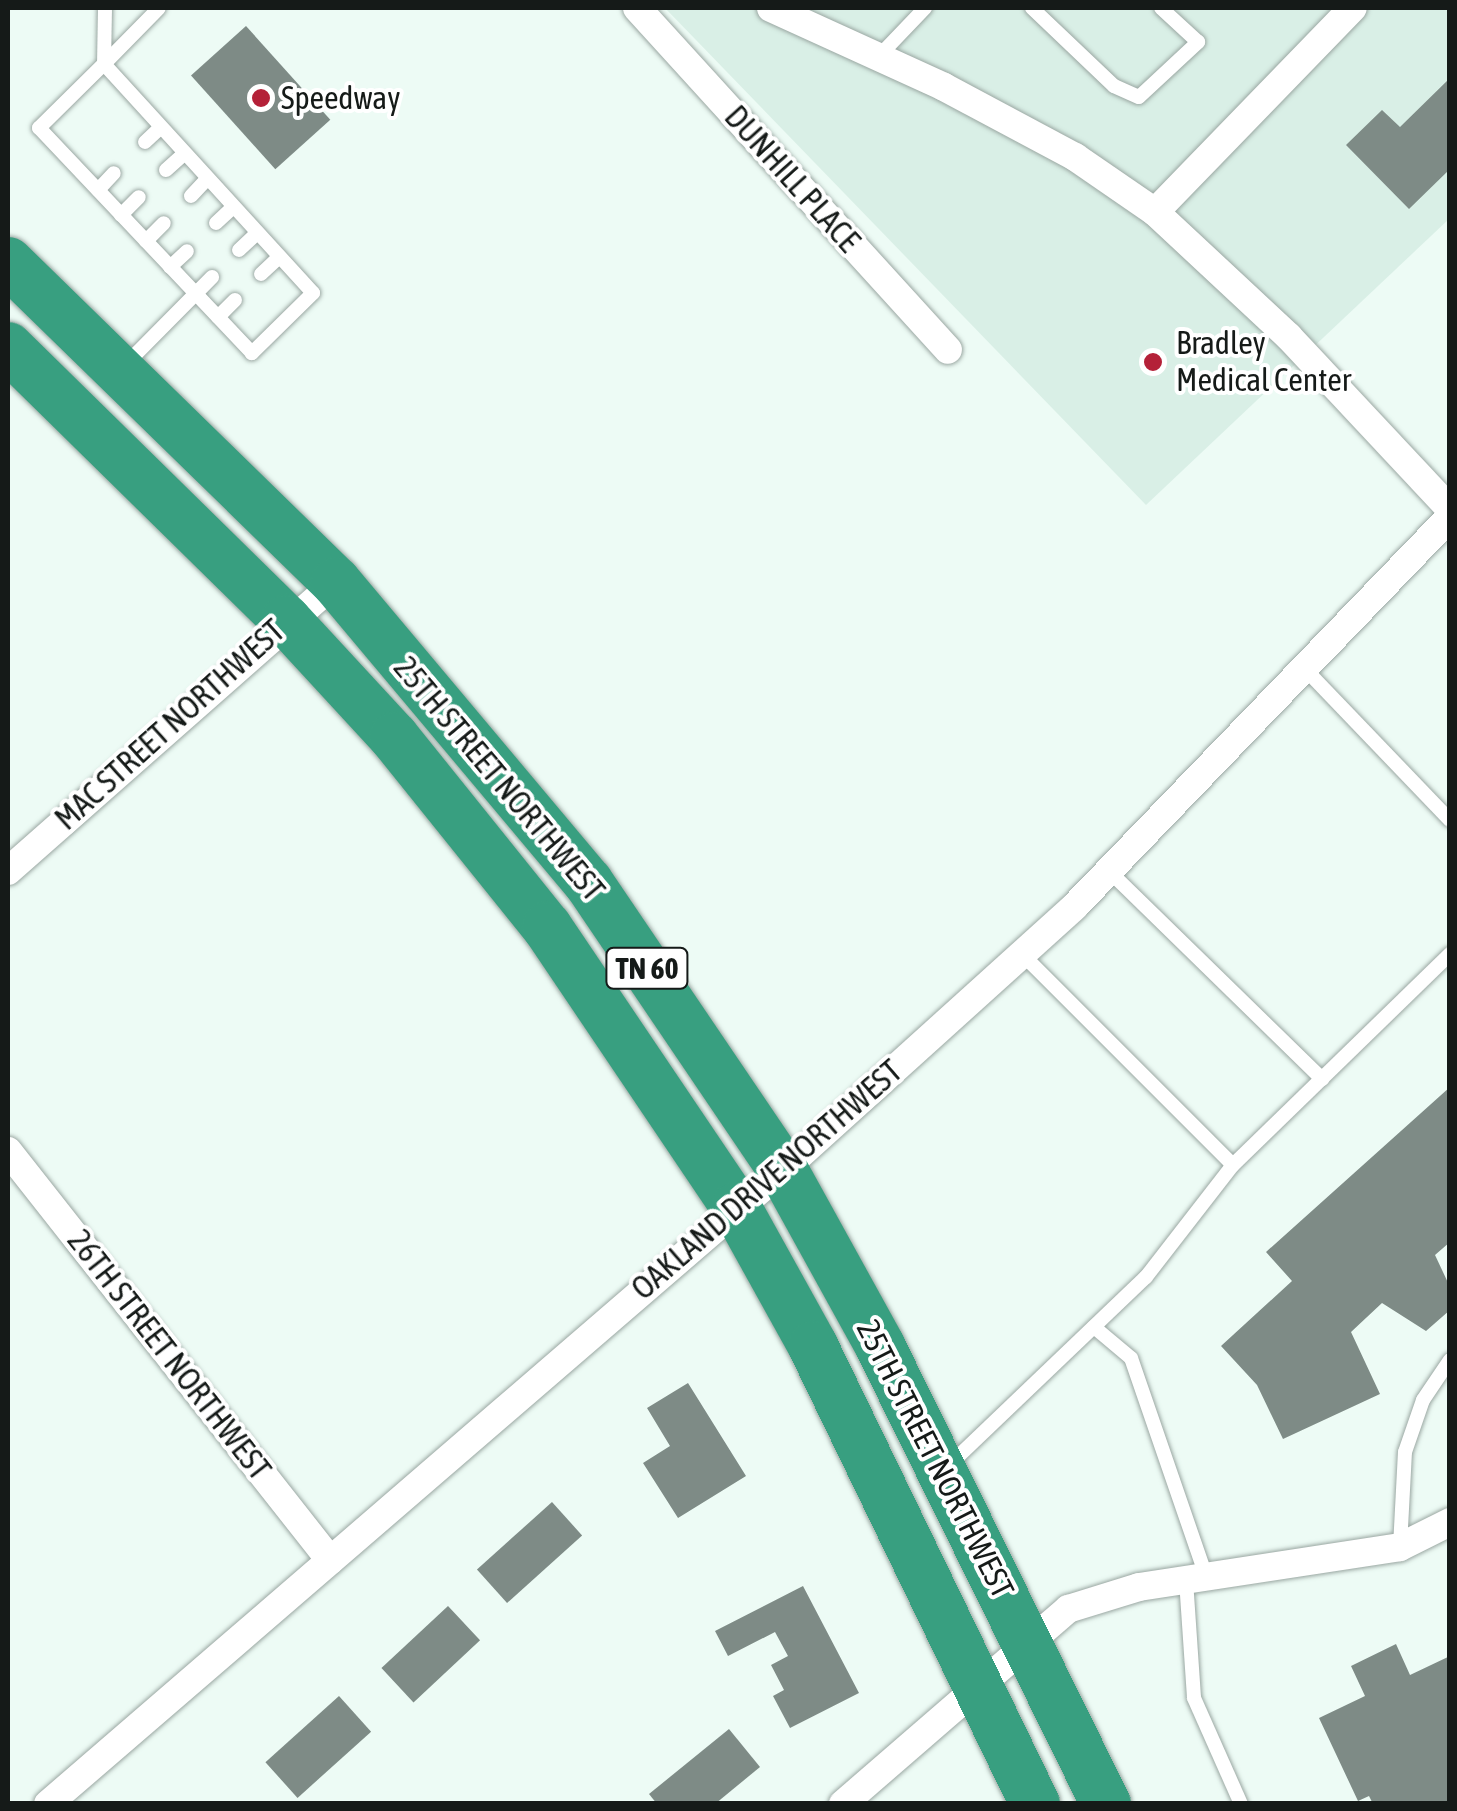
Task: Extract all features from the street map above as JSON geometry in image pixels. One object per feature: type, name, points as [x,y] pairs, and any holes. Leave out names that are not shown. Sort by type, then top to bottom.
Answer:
[{"type":"highway","name":"25TH STREET NORTHWEST","points":[[8,262],[336,582],[588,882],[783,1170],[942,1472],[1106,1804]]},
{"type":"highway","name":"25TH STREET NORTHWEST","points":[[8,348],[286,620],[394,738],[547,927],[736,1207],[813,1346],[1035,1804]]},
{"type":"street","name":"DUNHILL PLACE","points":[[637,8],[948,350]]},
{"type":"street","points":[[771,8],[880,54],[1075,157],[1154,212],[1289,337],[1450,509]]},
{"type":"street","points":[[1154,212],[1352,8]]},
{"type":"street","name":"OAKLAND DRIVE NORTHWEST","points":[[48,1804],[783,1170],[1022,954],[1109,871],[1450,517]]},
{"type":"street","name":"MAC STREET NORTHWEST","points":[[8,871],[286,620],[336,582]]},
{"type":"street","name":"26TH STREET NORTHWEST","points":[[8,1151],[330,1560]]},
{"type":"street","points":[[843,1804],[1068,1610],[1196,1578],[1400,1547],[1450,1522]]},
{"type":"lane","points":[[105,8],[104,64],[313,293],[252,353],[39,128],[104,64],[160,8]]},
{"type":"lane","points":[[880,54],[926,8]]},
{"type":"lane","points":[[1032,8],[1114,86],[1139,97],[1198,42],[1161,8]]},
{"type":"lane","points":[[145,142],[160,128]]},
{"type":"lane","points":[[166,170],[184,154]]},
{"type":"lane","points":[[98,190],[114,173]]},
{"type":"lane","points":[[191,196],[207,179]]},
{"type":"lane","points":[[121,214],[139,197]]},
{"type":"lane","points":[[216,223],[233,207]]},
{"type":"lane","points":[[146,241],[164,224]]},
{"type":"lane","points":[[239,250],[257,232]]},
{"type":"lane","points":[[170,267],[187,252]]},
{"type":"lane","points":[[262,274],[280,257]]},
{"type":"lane","points":[[120,371],[212,277]]},
{"type":"lane","points":[[218,316],[234,300]]},
{"type":"lane","points":[[1304,668],[1450,820]]},
{"type":"lane","points":[[1109,871],[1322,1079]]},
{"type":"lane","points":[[1022,954],[1232,1165]]},
{"type":"lane","points":[[942,1472],[1146,1276],[1232,1165],[1450,954]]},
{"type":"lane","points":[[1094,1327],[1131,1358],[1196,1578],[1194,1698],[1241,1804]]},
{"type":"lane","points":[[1400,1547],[1404,1452],[1423,1400],[1450,1360]]},
{"type":"shaded area","name":"Bradley Medical Center","points":[[665,8],[1449,8],[1449,219],[1146,505]]},
{"type":"building","name":"Speedway","points":[[246,26],[330,120],[275,169],[191,76]]},
{"type":"building","points":[[1450,78],[1450,169],[1409,209],[1346,145],[1382,110],[1400,127]]},
{"type":"building","points":[[1450,1087],[1450,1242],[1435,1255],[1450,1287],[1450,1310],[1426,1331],[1382,1303],[1351,1332],[1380,1394],[1283,1439],[1257,1385],[1221,1346],[1292,1281],[1266,1252]]},
{"type":"building","points":[[688,1383],[746,1476],[678,1518],[643,1463],[670,1446],[647,1408]]},
{"type":"building","points":[[552,1502],[582,1535],[507,1603],[477,1570]]},
{"type":"building","points":[[803,1586],[859,1693],[790,1728],[773,1696],[784,1690],[771,1665],[788,1656],[775,1632],[728,1656],[715,1631]]},
{"type":"building","points":[[448,1606],[480,1640],[414,1702],[381,1668]]},
{"type":"building","points":[[1396,1644],[1410,1675],[1450,1656],[1450,1804],[1373,1804],[1369,1796],[1358,1801],[1319,1718],[1365,1696],[1351,1666]]},
{"type":"building","points":[[339,1696],[371,1732],[298,1798],[265,1762]]},
{"type":"building","points":[[729,1729],[760,1767],[715,1804],[657,1804],[649,1794]]},
{"type":"place","name":"Speedway","points":[[261,98]]},
{"type":"place","name":"Bradley Medical Center","points":[[1153,362]]}]
